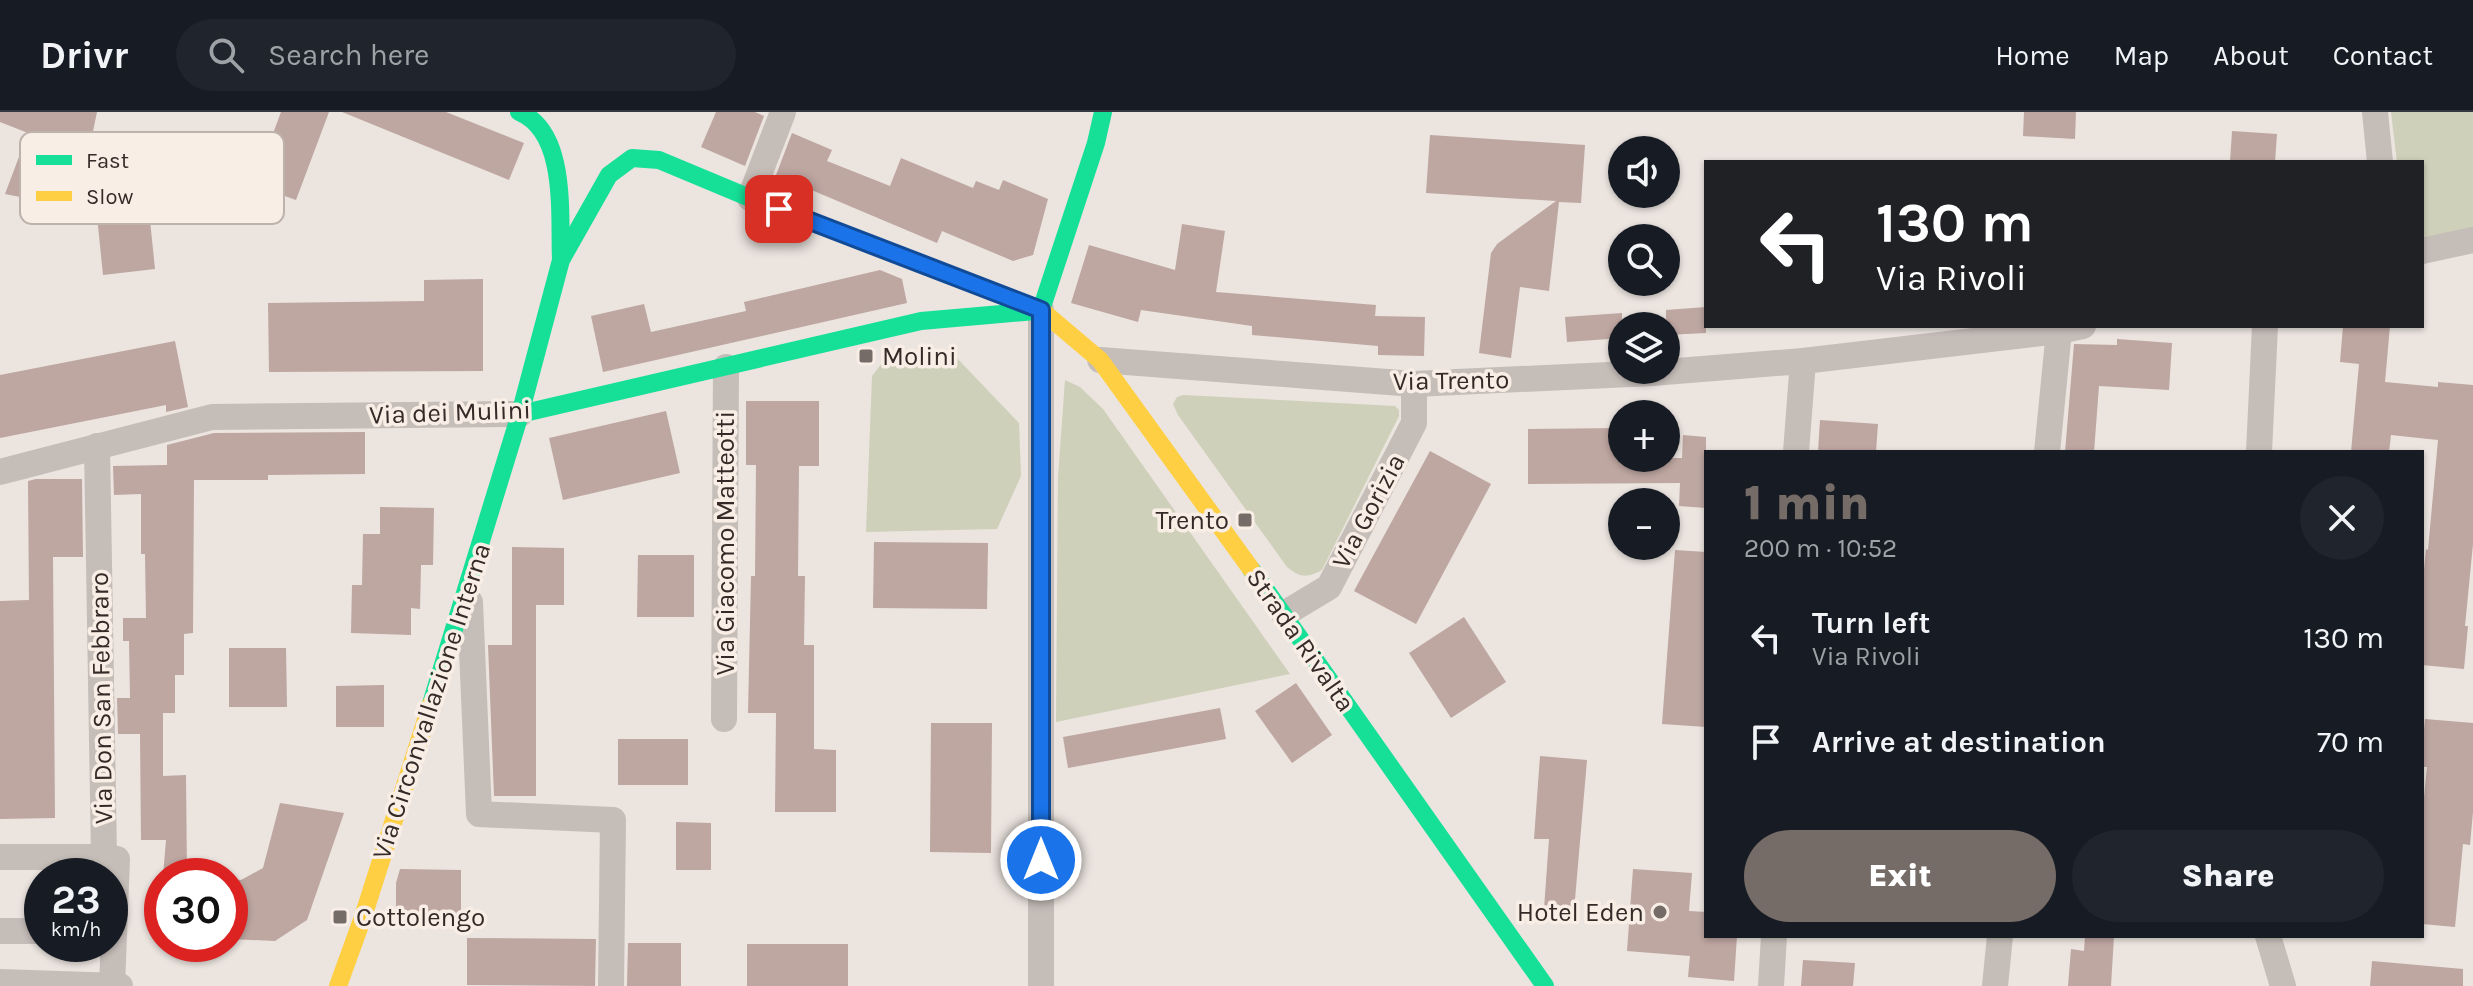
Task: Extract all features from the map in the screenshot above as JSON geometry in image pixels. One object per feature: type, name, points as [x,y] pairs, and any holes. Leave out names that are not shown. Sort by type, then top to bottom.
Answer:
[{"type":"street","points":[[750,198],[783,112]]},
{"type":"street","points":[[1041,986],[1041,310],[1096,143],[1103,112]]},
{"type":"street","points":[[2375,112],[2380,160]]},
{"type":"street","points":[[523,113],[549,140],[554,158],[561,260]]},
{"type":"street","name":"Strada Rivalta","points":[[561,260],[609,175],[632,158],[659,160],[1041,310],[1100,360],[1284,614],[1545,986]]},
{"type":"street","points":[[2424,251],[2473,240]]},
{"type":"street","name":"Via Circonvallazione Interna","points":[[338,986],[363,917],[469,583],[520,414],[561,260]]},
{"type":"street","name":"Via dei Mulini","points":[[0,472],[212,417],[520,414],[921,321],[1041,310]]},
{"type":"street","points":[[2259,450],[2265,328]]},
{"type":"street","points":[[2047,450],[2071,329]]},
{"type":"street","name":"Via Trento","points":[[1100,360],[1414,384],[1652,373],[1803,361],[2071,329]]},
{"type":"street","points":[[1796,450],[1803,361]]},
{"type":"street","name":"Via Giacomo Matteotti","points":[[724,719],[726,367]]},
{"type":"street","name":"Via Gorizia","points":[[1284,614],[1329,587],[1414,423],[1414,384]]},
{"type":"street","name":"Via Don San Febbraro","points":[[97,446],[104,857],[117,859],[115,980]]},
{"type":"street","points":[[469,583],[479,814],[613,820],[611,986]]},
{"type":"street","points":[[0,857],[104,857]]},
{"type":"street","points":[[0,931],[24,931]]},
{"type":"street","points":[[1771,986],[1774,938]]},
{"type":"street","points":[[1995,986],[2000,938]]},
{"type":"street","points":[[2269,938],[2283,986]]},
{"type":"street","points":[[0,982],[26,984],[115,980]]},
{"type":"green space","points":[[2391,112],[2473,112],[2473,228],[2424,240],[2424,160],[2397,160]]},
{"type":"green space","points":[[953,354],[1019,423],[1021,476],[997,529],[866,532],[872,376],[886,358]]},
{"type":"green space","points":[[1065,380],[1080,387],[1103,409],[1290,674],[1056,722],[1058,477]]},
{"type":"green space","points":[[1177,397],[1395,406],[1399,410],[1399,416],[1322,570],[1304,576],[1287,567],[1178,415],[1173,404]]},
{"type":"building","points":[[0,112],[97,112],[93,132],[25,132],[0,122]]},
{"type":"building","points":[[281,112],[329,112],[296,200],[284,196],[284,132],[274,132]]},
{"type":"building","points":[[342,112],[446,112],[524,143],[509,180]]},
{"type":"building","points":[[716,112],[755,112],[764,116],[745,166],[701,147]]},
{"type":"building","points":[[2024,112],[2076,112],[2075,139],[2023,136]]},
{"type":"building","points":[[2232,131],[2277,134],[2275,160],[2230,160]]},
{"type":"building","points":[[792,133],[832,150],[827,161],[890,186],[901,158],[973,188],[976,181],[999,190],[1003,180],[1048,199],[1033,255],[1013,261],[942,231],[937,243],[776,175]]},
{"type":"building","points":[[1430,135],[1585,145],[1581,203],[1559,202],[1549,291],[1520,287],[1511,358],[1479,353],[1491,253],[1497,244],[1556,201],[1426,193]]},
{"type":"building","points":[[20,154],[20,197],[5,194]]},
{"type":"building","points":[[98,224],[150,224],[155,269],[103,275]]},
{"type":"building","points":[[1182,224],[1225,231],[1216,292],[1376,305],[1375,316],[1425,317],[1424,356],[1378,355],[1378,346],[1252,335],[1252,326],[1141,310],[1138,322],[1071,303],[1089,245],[1175,270]]},
{"type":"building","points":[[880,270],[902,279],[907,303],[603,372],[591,316],[644,304],[651,332],[746,311],[744,302]]},
{"type":"building","points":[[483,279],[483,371],[269,372],[268,303],[424,301],[424,280]]},
{"type":"building","points":[[1704,307],[1706,333],[1680,334],[1680,312],[1666,312]]},
{"type":"building","points":[[1608,314],[1608,339],[1567,342],[1565,317]]},
{"type":"building","points":[[2343,328],[2390,328],[2385,382],[2438,387],[2438,382],[2473,385],[2473,544],[2464,669],[2424,665],[2424,570],[2438,440],[2391,435],[2389,450],[2351,450],[2359,364],[2340,362]]},
{"type":"building","points":[[2117,339],[2172,343],[2169,390],[2099,386],[2094,450],[2065,450],[2074,344],[2117,345]]},
{"type":"building","points":[[175,341],[188,407],[166,412],[166,405],[0,438],[0,375]]},
{"type":"building","points":[[746,401],[819,401],[819,466],[799,466],[798,576],[805,576],[804,645],[814,645],[814,749],[836,750],[836,812],[775,812],[776,713],[748,713],[751,576],[755,576],[756,465],[746,465]]},
{"type":"building","points":[[666,411],[680,473],[563,500],[549,438]]},
{"type":"building","points":[[1820,420],[1878,424],[1876,450],[1818,450]]},
{"type":"building","points":[[1608,428],[1608,472],[1680,472],[1683,435],[1706,437],[1704,508],[1680,506],[1680,483],[1528,484],[1528,429]]},
{"type":"building","points":[[365,432],[365,474],[268,475],[268,480],[194,480],[193,633],[184,634],[184,675],[175,675],[175,713],[163,713],[163,776],[186,775],[187,858],[164,858],[166,840],[141,840],[140,734],[118,734],[117,698],[130,698],[129,641],[123,641],[123,618],[146,618],[145,554],[141,554],[141,494],[114,495],[113,466],[167,465],[167,445],[214,433]]},
{"type":"building","points":[[1430,451],[1491,484],[1416,624],[1354,591]]},
{"type":"building","points":[[82,479],[83,557],[53,557],[55,818],[0,819],[0,601],[29,600],[28,481]]},
{"type":"building","points":[[380,507],[434,508],[433,565],[421,565],[420,609],[411,608],[411,635],[351,633],[352,585],[362,585],[363,534],[380,534]]},
{"type":"building","points":[[874,542],[988,543],[987,609],[873,608]]},
{"type":"building","points":[[512,547],[564,548],[564,605],[536,605],[536,796],[494,796],[488,645],[512,645]]},
{"type":"building","points":[[1680,550],[1704,552],[1704,727],[1662,724],[1674,560],[1680,560]]},
{"type":"building","points":[[638,555],[694,555],[694,617],[637,617]]},
{"type":"building","points":[[1464,617],[1506,682],[1451,718],[1409,653]]},
{"type":"building","points":[[229,648],[286,648],[287,707],[229,707]]},
{"type":"building","points":[[1296,683],[1332,735],[1292,763],[1255,711]]},
{"type":"building","points":[[384,685],[384,727],[336,727],[336,686]]},
{"type":"building","points":[[1220,708],[1226,739],[1068,768],[1063,737]]},
{"type":"building","points":[[2425,719],[2473,723],[2473,812],[2470,845],[2463,844],[2455,927],[2424,924],[2424,797],[2427,767],[2424,767]]},
{"type":"building","points":[[931,723],[992,723],[991,853],[930,852]]},
{"type":"building","points":[[618,739],[688,739],[688,785],[618,785]]},
{"type":"building","points":[[1540,756],[1587,760],[1574,911],[1544,909],[1549,839],[1534,839]]},
{"type":"building","points":[[280,803],[344,813],[307,920],[275,941],[248,940],[248,876],[263,868]]},
{"type":"building","points":[[676,822],[711,823],[711,870],[676,870]]},
{"type":"building","points":[[400,869],[461,870],[461,917],[396,916],[396,883]]},
{"type":"building","name":"Hotel Eden","points":[[1633,869],[1692,873],[1689,911],[1704,912],[1704,938],[1737,938],[1734,981],[1688,977],[1690,956],[1627,951]]},
{"type":"building","points":[[467,938],[596,939],[595,986],[467,985]]},
{"type":"building","points":[[2085,938],[2114,938],[2111,986],[2068,986],[2071,949],[2084,951]]},
{"type":"building","points":[[628,943],[681,943],[681,986],[627,986]]},
{"type":"building","points":[[747,944],[848,944],[848,986],[747,986]]},
{"type":"building","points":[[1803,960],[1855,963],[1853,986],[1801,986]]},
{"type":"building","points":[[2372,961],[2463,969],[2463,986],[2370,986]]},
{"type":"traffic: fast","points":[[519,112],[535,122],[546,137],[553,156],[560,199],[561,260]]},
{"type":"traffic: fast","points":[[1041,310],[1096,143],[1103,112]]},
{"type":"traffic: fast","points":[[431,704],[520,414],[561,260],[609,175],[632,158],[659,160],[1007,297]]},
{"type":"traffic: fast","points":[[520,414],[921,321],[1036,311]]},
{"type":"traffic: fast","points":[[1251,569],[1545,986]]},
{"type":"traffic: slow","points":[[1007,297],[1041,310],[1100,360],[1251,569]]},
{"type":"traffic: slow","points":[[338,986],[431,704]]},
{"type":"place","name":"Molini","points":[[866,356]]},
{"type":"place","name":"Trento","points":[[1245,520]]},
{"type":"place","name":"Hotel Eden","points":[[1660,912]]},
{"type":"place","name":"Cottolengo","points":[[340,917]]},
{"type":"route","points":[[779,209],[1041,310],[1041,860]]}]
